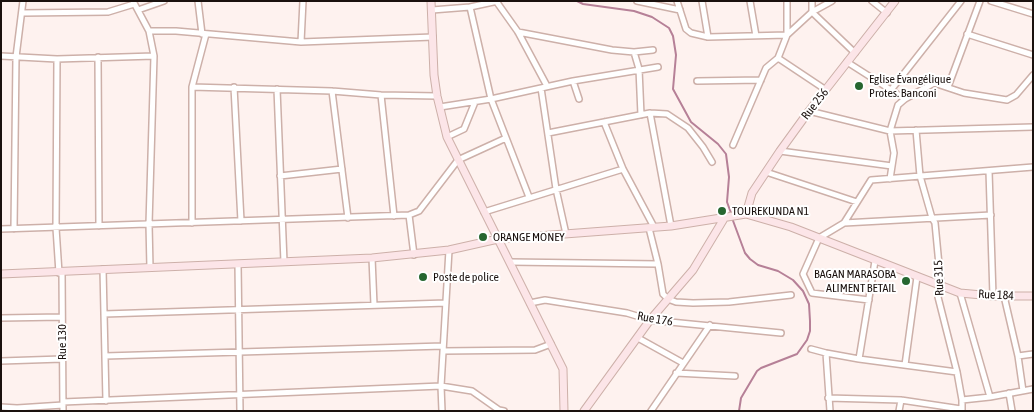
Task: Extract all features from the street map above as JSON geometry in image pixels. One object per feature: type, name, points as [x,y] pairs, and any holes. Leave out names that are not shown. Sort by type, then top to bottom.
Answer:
[{"type":"street","points":[[14,229],[16,58],[23,1]]},
{"type":"street","points":[[138,10],[164,1]]},
{"type":"street","points":[[192,223],[192,87],[204,34],[198,1]]},
{"type":"street","points":[[301,42],[303,1]]},
{"type":"street","points":[[431,1],[434,75],[437,96],[448,137],[563,369],[564,411]]},
{"type":"street","points":[[432,10],[470,7],[497,1],[518,32],[547,86]]},
{"type":"street","points":[[637,1],[680,10]]},
{"type":"street","points":[[677,1],[686,29],[691,33],[708,37],[787,35],[812,12],[832,1]]},
{"type":"street","points":[[702,1],[708,37]]},
{"type":"street","points":[[750,1],[756,36]]},
{"type":"street","points":[[734,145],[766,68],[778,58],[787,35],[787,1]]},
{"type":"street","points":[[812,1],[812,12],[855,53]]},
{"type":"street","points":[[872,1],[887,13]]},
{"type":"street","name":"Rue 256","points":[[746,214],[752,193],[780,151],[895,1]]},
{"type":"street","points":[[891,90],[962,1]]},
{"type":"street","points":[[948,88],[980,1]]},
{"type":"street","points":[[991,1],[1033,14]]},
{"type":"street","points":[[22,13],[108,12],[133,3],[138,10],[149,32],[154,56],[148,224],[150,268]]},
{"type":"street","points":[[470,7],[490,100],[529,197]]},
{"type":"street","points":[[149,32],[176,31],[301,42],[433,37]]},
{"type":"street","points":[[518,32],[612,50],[634,52],[653,50]]},
{"type":"street","points":[[968,34],[1033,55]]},
{"type":"street","points":[[634,52],[639,69],[641,115]]},
{"type":"street","points":[[1,56],[57,59],[154,56]]},
{"type":"street","points":[[98,57],[99,226]]},
{"type":"street","points":[[778,58],[826,90]]},
{"type":"street","name":"Rue 130","points":[[57,59],[56,228],[62,317],[62,406]]},
{"type":"street","points":[[847,62],[904,99]]},
{"type":"street","points":[[440,107],[490,100],[547,86],[658,66]]},
{"type":"street","points":[[890,179],[894,153],[890,130],[898,105],[904,99],[934,83],[964,93],[1007,100],[1016,94],[1033,75]]},
{"type":"street","points":[[697,81],[761,80]]},
{"type":"street","points":[[573,81],[579,99]]},
{"type":"street","points":[[192,87],[234,87],[437,96]]},
{"type":"street","points":[[234,87],[241,221]]},
{"type":"street","points":[[541,88],[556,189],[566,234]]},
{"type":"street","points":[[277,89],[284,262]]},
{"type":"street","points":[[332,91],[348,218]]},
{"type":"street","points":[[381,95],[394,216]]},
{"type":"street","points":[[448,137],[464,129],[474,102]]},
{"type":"street","points":[[809,111],[890,130],[1033,126]]},
{"type":"street","points":[[650,113],[671,226]]},
{"type":"street","points":[[548,133],[650,113],[666,114],[688,128],[704,147],[712,162]]},
{"type":"street","points":[[604,122],[652,228],[663,294],[668,299],[676,302],[693,303],[729,302],[792,296]]},
{"type":"street","name":"Rue 315","points":[[916,130],[920,176],[935,223],[940,286],[938,297],[957,372],[962,410]]},
{"type":"street","points":[[1,229],[409,216],[419,211],[458,160],[506,138]]},
{"type":"street","points":[[780,151],[892,166]]},
{"type":"street","points":[[869,300],[812,293],[803,274],[819,238],[844,223],[871,180],[1033,167]]},
{"type":"street","points":[[484,212],[624,168]]},
{"type":"street","points":[[280,176],[342,169]]},
{"type":"street","points":[[989,171],[993,296]]},
{"type":"street","points":[[766,172],[858,202]]},
{"type":"street","points":[[1,274],[414,255],[449,250],[498,239],[652,228],[746,214]]},
{"type":"street","name":"Rue 184","points":[[746,214],[791,227],[960,293],[993,296],[1033,296]]},
{"type":"street","points":[[844,223],[990,215]]},
{"type":"street","points":[[409,216],[414,255]]},
{"type":"street","points":[[584,411],[650,320],[693,270],[725,218]]},
{"type":"street","points":[[442,411],[441,386],[449,250]]},
{"type":"street","points":[[372,258],[374,305]]},
{"type":"street","points":[[860,359],[875,260]]},
{"type":"street","points":[[510,262],[658,264]]},
{"type":"street","points":[[238,264],[240,411]]},
{"type":"street","points":[[103,269],[106,401]]},
{"type":"street","points":[[905,365],[917,277]]},
{"type":"street","points":[[960,293],[990,398]]},
{"type":"street","points":[[1004,296],[1018,356],[1023,391]]},
{"type":"street","name":"Rue 176","points":[[530,303],[545,300],[627,314],[650,320],[782,333]]},
{"type":"street","points":[[104,314],[446,303]]},
{"type":"street","points":[[1,318],[62,317]]},
{"type":"street","points":[[650,411],[710,325]]},
{"type":"street","points":[[638,338],[683,363]]},
{"type":"street","points":[[105,356],[443,348],[535,350],[551,344]]},
{"type":"street","points":[[811,349],[860,359],[957,372]]},
{"type":"street","points":[[826,353],[829,411]]},
{"type":"street","points":[[1018,356],[1033,354]]},
{"type":"street","points":[[1,361],[62,359]]},
{"type":"street","points":[[676,373],[736,376]]},
{"type":"street","points":[[1,406],[18,409],[106,401],[441,386],[472,391],[501,410]]},
{"type":"street","points":[[962,400],[990,398],[1033,389]]},
{"type":"street","points":[[1009,393],[1012,411]]},
{"type":"street","points":[[828,398],[901,400],[962,410]]},
{"type":"street","points":[[899,411],[901,400]]},
{"type":"waterway","points":[[577,1],[583,4],[634,11],[652,17],[669,28],[673,36],[676,55],[673,89],[691,122],[718,144],[726,154],[729,177],[727,202],[731,213]]},
{"type":"waterway","points":[[732,218],[745,253],[750,259],[758,265],[778,271],[793,280],[803,291],[809,304],[810,321],[810,331],[807,340],[797,354],[757,371],[741,398],[739,411]]},
{"type":"place","name":"Eglise Évangélique Protes. Banconi","points":[[859,86]]},
{"type":"place","name":"TOUREKUNDA N1","points":[[722,211]]},
{"type":"place","name":"ORANGE MONEY","points":[[483,237]]},
{"type":"place","name":"Poste de police","points":[[423,277]]},
{"type":"place","name":"BAGAN MARASOBA ALIMENT BETAIL","points":[[906,281]]}]
